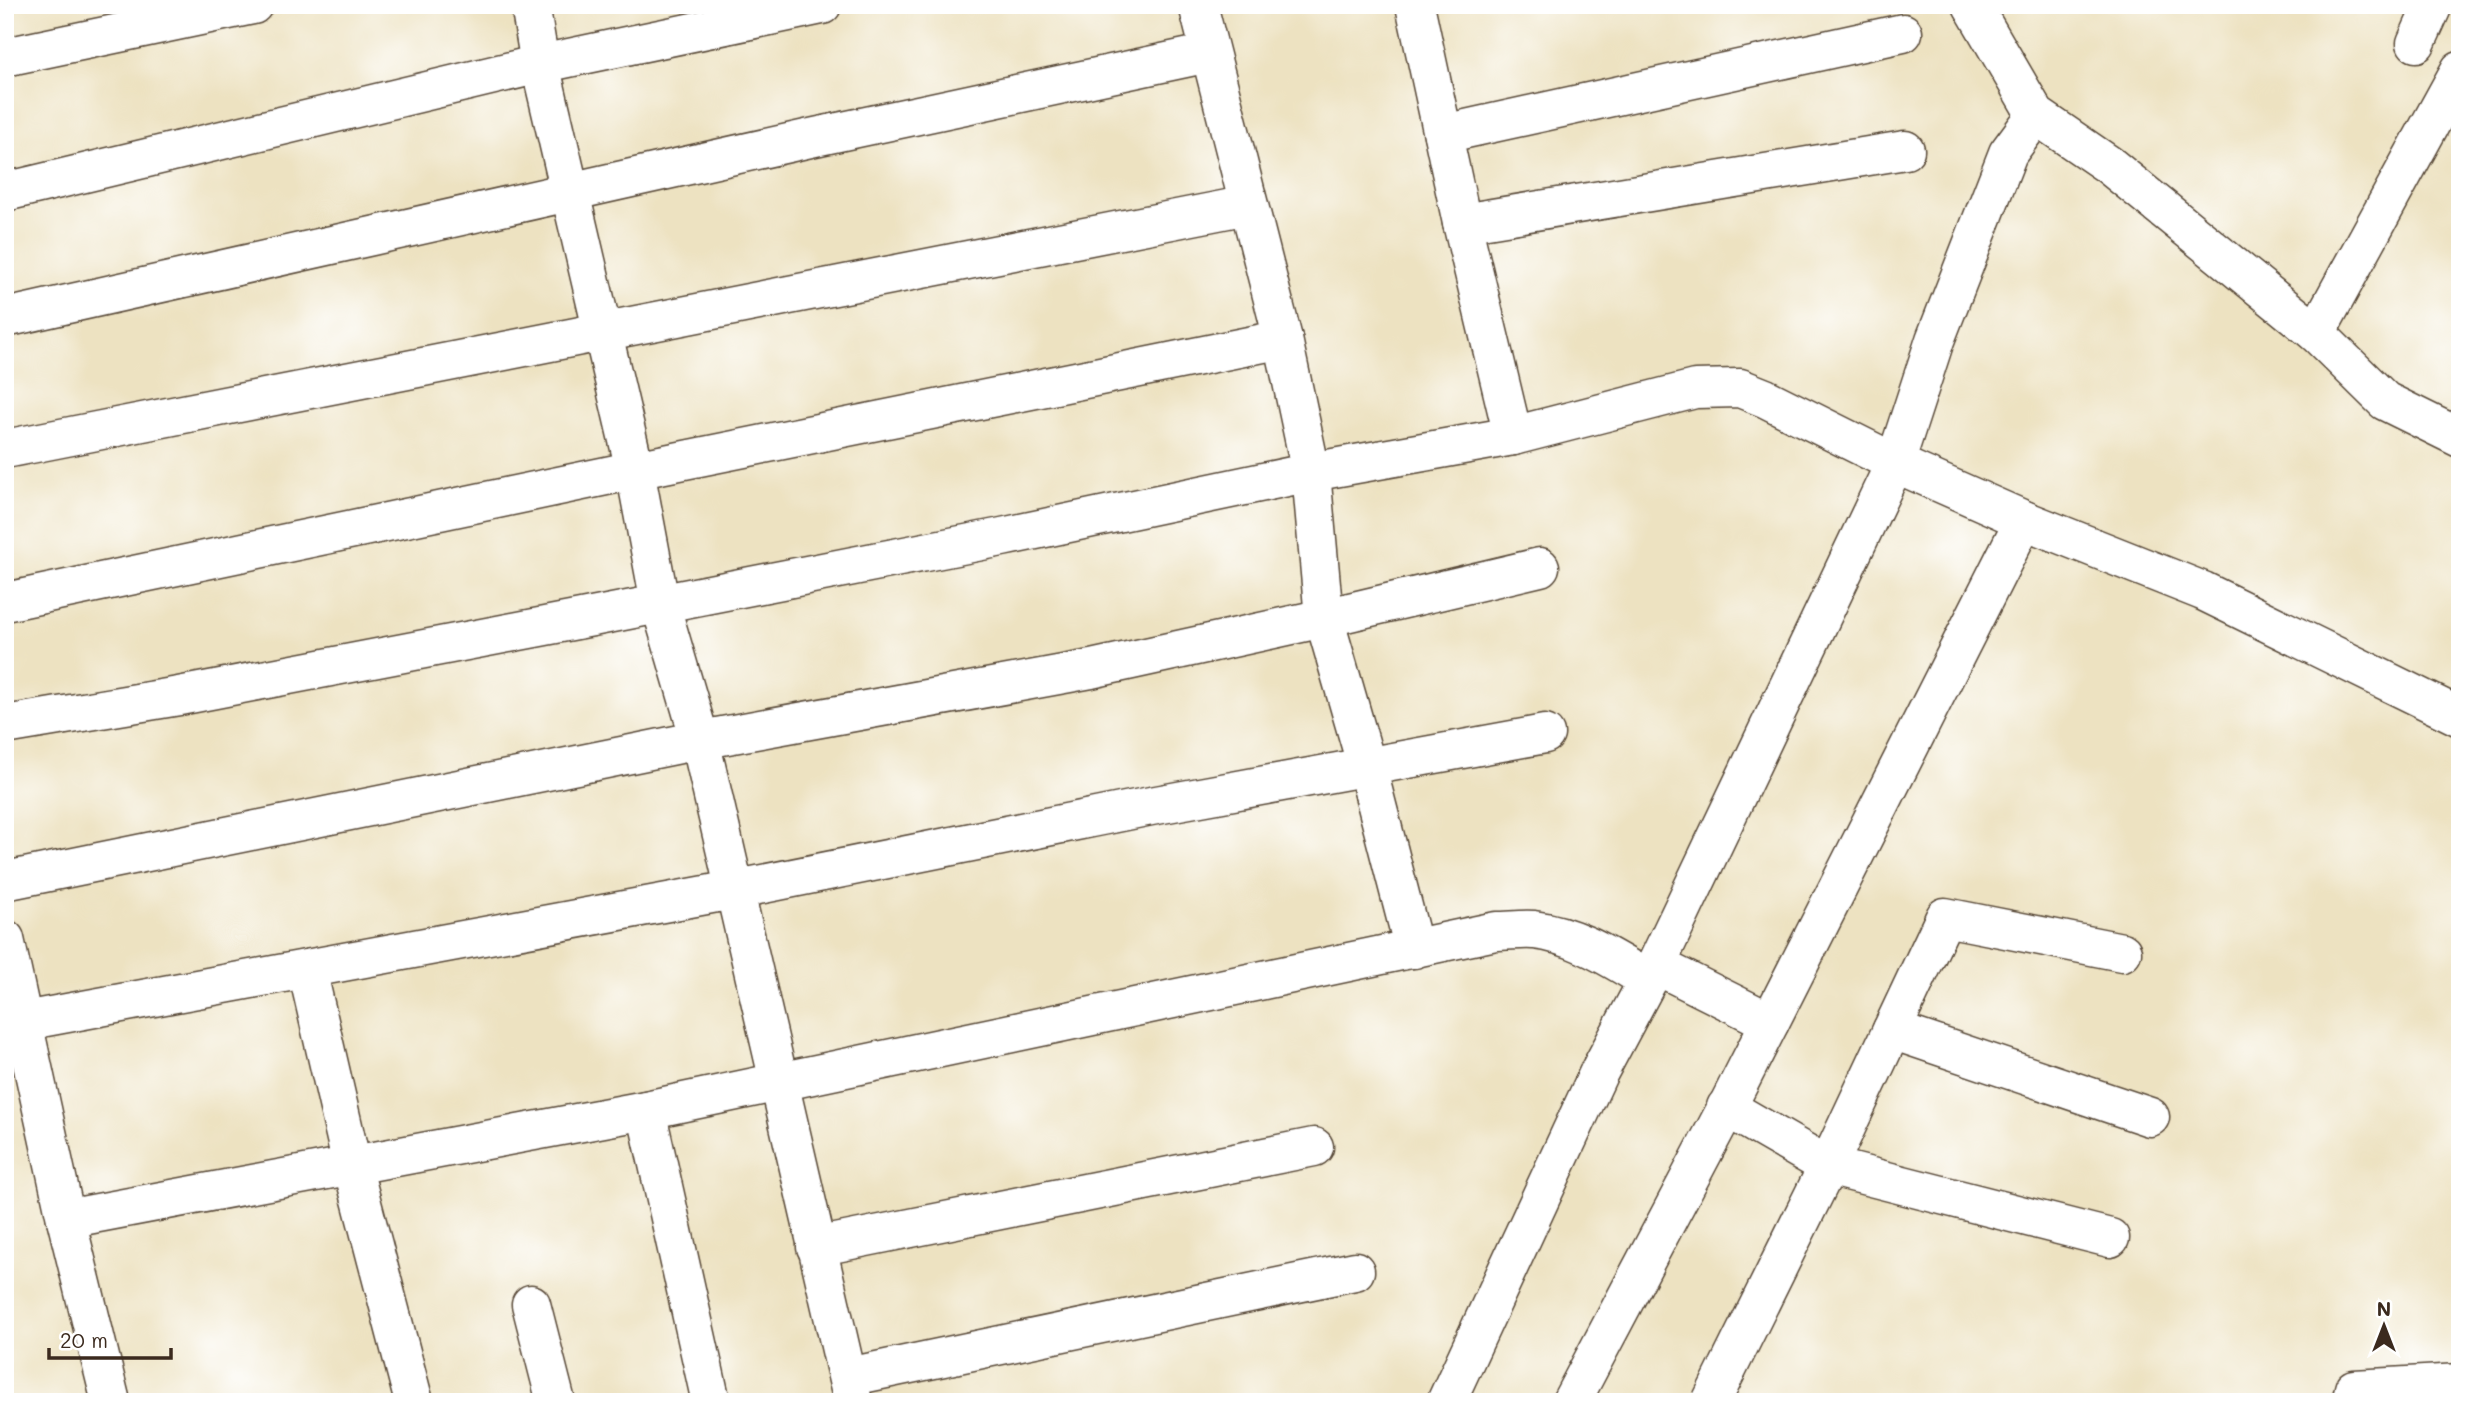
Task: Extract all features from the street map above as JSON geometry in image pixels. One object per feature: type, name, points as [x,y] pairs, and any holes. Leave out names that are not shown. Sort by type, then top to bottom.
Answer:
[{"type":"street","points":[[5,57],[253,5]]},
{"type":"street","points":[[530,5],[540,64],[635,470],[660,603],[699,740],[850,1389],[1355,1271]]},
{"type":"street","points":[[5,192],[540,64],[822,5]]},
{"type":"street","points":[[1198,5],[1283,339],[1311,472],[1324,618],[1367,766],[1414,949]]},
{"type":"street","points":[[1415,5],[1462,223],[1513,436]]},
{"type":"street","points":[[1972,5],[2036,115],[2109,164],[2316,333],[2385,401],[2460,438]]},
{"type":"street","points":[[2416,43],[2432,5]]},
{"type":"street","points":[[1443,134],[1903,33]]},
{"type":"street","points":[[5,318],[815,137],[1209,53]]},
{"type":"street","points":[[2316,333],[2460,70]]},
{"type":"street","points":[[1446,1402],[1599,1072],[1652,972],[1895,463],[1935,340],[2008,153],[2036,115]]},
{"type":"street","points":[[1462,223],[1905,150]]},
{"type":"street","points":[[5,449],[1248,205]]},
{"type":"street","points":[[5,602],[635,470],[1283,339]]},
{"type":"street","points":[[5,724],[192,693],[1002,537],[1311,472],[1513,436],[1695,389],[1740,388],[1895,463],[2024,520],[2203,591],[2460,717]]},
{"type":"street","points":[[1571,1402],[1770,1022],[2024,520]]},
{"type":"street","points":[[5,881],[699,740],[1091,669],[1540,568]]},
{"type":"street","points":[[24,1021],[733,890],[1125,812],[1545,734]]},
{"type":"street","points":[[1711,1402],[1828,1166],[1945,917],[2122,952]]},
{"type":"street","points":[[66,1219],[646,1110],[1496,931],[1533,930],[1563,935],[1770,1022]]},
{"type":"street","points":[[5,939],[66,1219],[111,1402]]},
{"type":"street","points":[[307,969],[352,1165],[414,1402]]},
{"type":"street","points":[[1892,1030],[2150,1117]]},
{"type":"street","points":[[1726,1107],[1828,1166],[2110,1238]]},
{"type":"street","points":[[646,1110],[711,1402]]},
{"type":"street","points":[[816,1247],[1314,1147]]},
{"type":"street","points":[[531,1304],[556,1402]]},
{"type":"street","points":[[2351,1402],[2354,1389],[2460,1383]]}]
